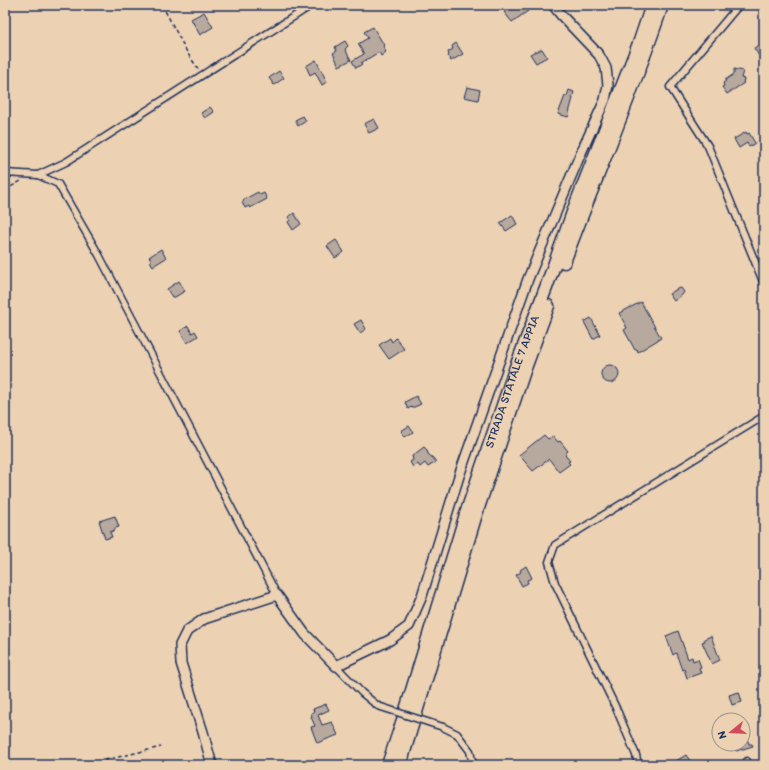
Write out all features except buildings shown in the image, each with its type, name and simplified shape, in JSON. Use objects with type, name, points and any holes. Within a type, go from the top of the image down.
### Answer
[{"type":"highway","name":"STRADA STATALE 7 APPIA","points":[[388,765],[467,511],[516,367],[548,285],[576,204],[640,41],[652,5]]},
{"type":"highway","name":"STRADA STATALE 7 APPIA","points":[[400,765],[476,514],[524,371],[585,206],[649,44],[662,5]]},
{"type":"street","points":[[38,175],[66,162],[312,5]]},
{"type":"street","points":[[336,666],[390,640],[409,626],[422,596],[458,476],[528,280],[604,100],[608,85],[606,68],[599,55],[552,5]]},
{"type":"street","points":[[739,5],[670,87],[708,146],[764,284]]},
{"type":"street","points":[[5,173],[38,175],[58,184],[99,255],[277,595],[305,634],[362,693],[378,706],[444,727],[457,734],[470,751],[473,765]]},
{"type":"street","points":[[638,765],[636,755],[616,708],[554,583],[549,562],[555,545],[764,416]]},
{"type":"street","points":[[212,765],[181,663],[180,644],[187,631],[204,619],[277,595]]},
{"type":"path","points":[[162,5],[188,54],[202,75]]},
{"type":"path","points":[[5,190],[31,175]]},
{"type":"path","points":[[84,765],[161,747]]}]
